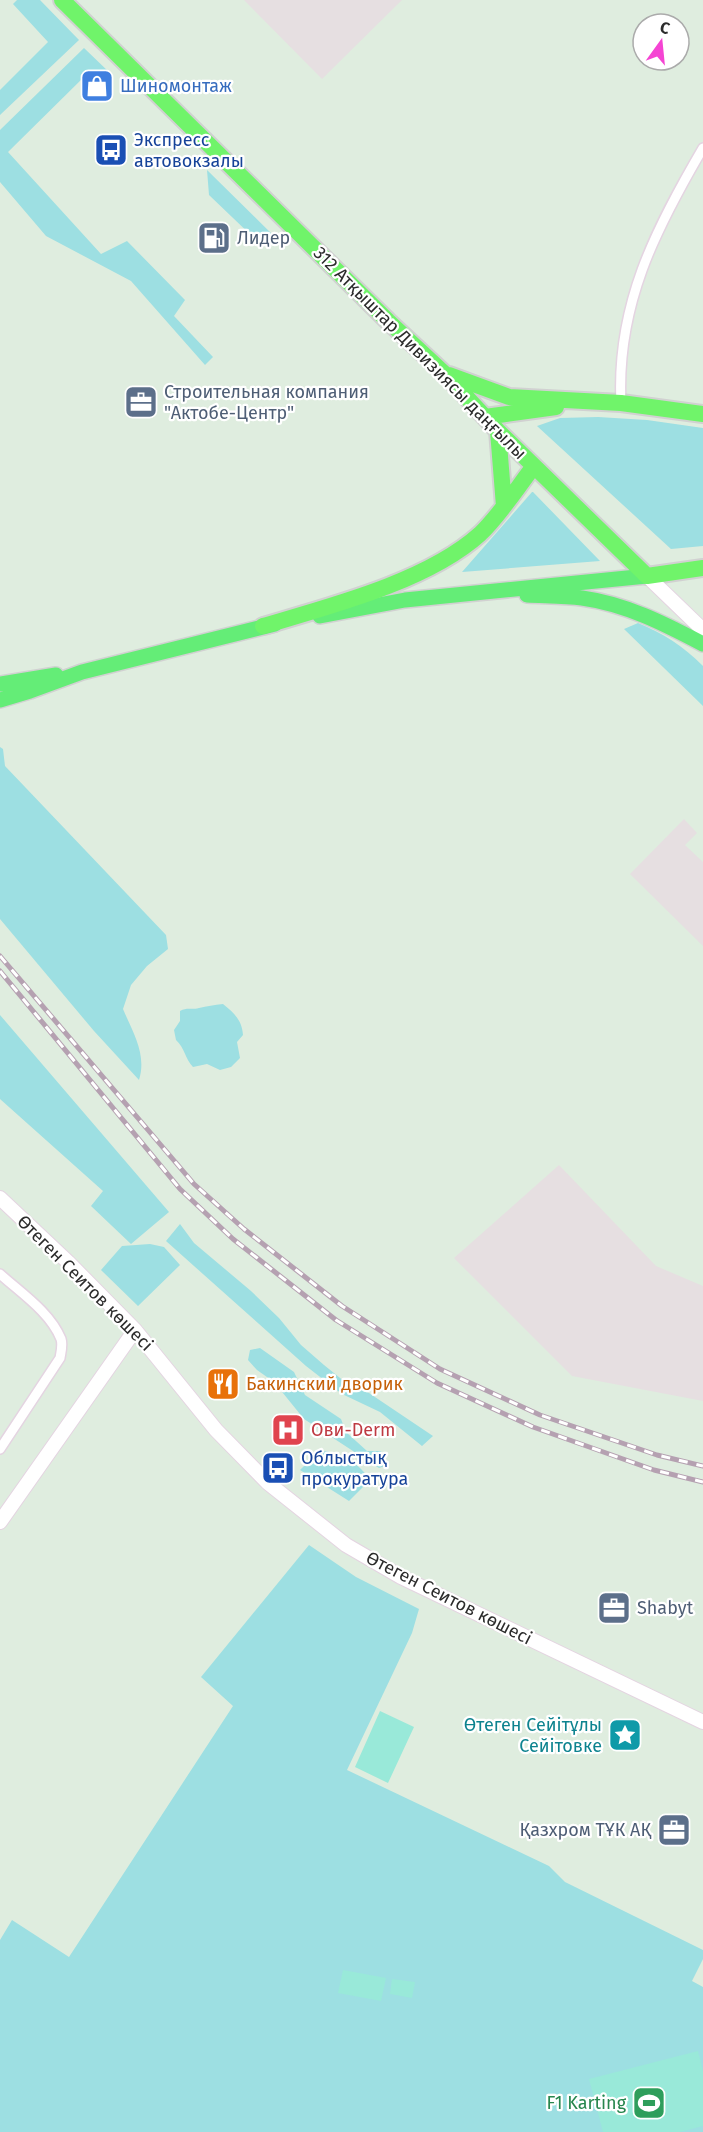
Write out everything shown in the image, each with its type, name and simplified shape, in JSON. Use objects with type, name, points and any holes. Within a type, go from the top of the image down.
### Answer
[{"type":"highway","name":"312 Атқыштар Дивизиясы даңғылы","points":[[62,0],[445,374],[498,431],[647,576]]},
{"type":"highway","points":[[445,374],[509,397],[621,403],[703,414]]},
{"type":"highway","points":[[485,417],[541,410],[579,402]]},
{"type":"highway","points":[[498,431],[504,506]]},
{"type":"highway","points":[[263,626],[317,610],[406,578],[451,557],[481,533],[534,466]]},
{"type":"highway","points":[[647,576],[703,568]]},
{"type":"main road","points":[[0,700],[82,672],[263,626],[405,600],[647,576]]},
{"type":"main road","name":"312 Атқыштар Дивизиясы даңғылы","points":[[647,576],[703,630]]},
{"type":"main road","points":[[470,592],[583,598],[625,608],[662,623],[703,644]]},
{"type":"main road","points":[[0,684],[82,672]]},
{"type":"main road","name":"Өтеген Сеитов көшесі","points":[[0,1198],[135,1330],[216,1430],[268,1483],[346,1545],[401,1577],[703,1722]]},
{"type":"main road","points":[[0,1522],[135,1330]]},
{"type":"street","points":[[621,403],[622,351],[627,314],[635,288],[667,213],[703,148]]},
{"type":"street","points":[[0,1274],[46,1315],[62,1340],[62,1347],[60,1358],[0,1449]]},
{"type":"shaded area","points":[[17,0],[40,0],[79,40],[0,115],[0,90],[48,42],[13,4]]},
{"type":"shaded area","points":[[244,0],[402,0],[322,79]]},
{"type":"shaded area","points":[[84,48],[110,73],[95,86],[85,76],[8,152],[101,254],[127,241],[185,300],[174,316],[213,357],[205,365],[131,281],[46,236],[0,182],[0,130]]},
{"type":"shaded area","points":[[207,170],[281,243],[256,240],[209,195]]},
{"type":"shaded area","points":[[598,417],[647,420],[703,428],[703,546],[671,549],[537,426],[560,418]]},
{"type":"shaded area","points":[[532,492],[600,561],[462,572]]},
{"type":"shaded area","points":[[638,623],[672,641],[703,666],[703,706],[624,629]]},
{"type":"shaded area","points":[[0,747],[3,749],[5,766],[166,935],[168,949],[147,966],[131,985],[123,1009],[140,1052],[139,1080],[94,1031],[0,919]]},
{"type":"shaded area","points":[[684,819],[697,833],[685,845],[703,862],[703,946],[630,874]]},
{"type":"shaded area","points":[[223,1004],[234,1014],[241,1025],[243,1035],[237,1042],[240,1058],[231,1067],[220,1070],[207,1064],[193,1067],[176,1040],[174,1030],[180,1021],[180,1011]]},
{"type":"shaded area","points":[[0,1015],[169,1212],[131,1244],[91,1206],[103,1191],[0,1099]]},
{"type":"shaded area","points":[[559,1165],[656,1266],[703,1286],[703,1401],[572,1376],[454,1258]]},
{"type":"shaded area","points":[[180,1224],[194,1243],[251,1291],[279,1318],[301,1345],[324,1365],[350,1386],[369,1393],[433,1436],[422,1446],[380,1412],[342,1394],[306,1366],[166,1241]]},
{"type":"shaded area","points":[[150,1244],[164,1247],[180,1265],[138,1306],[101,1270],[122,1246]]},
{"type":"shaded area","points":[[260,1348],[294,1372],[305,1395],[341,1419],[346,1432],[367,1451],[381,1451],[385,1466],[379,1468],[304,1419],[274,1382],[257,1370],[248,1360],[250,1350]]},
{"type":"shaded area","points":[[319,1451],[334,1453],[348,1459],[370,1480],[349,1501],[300,1470]]},
{"type":"shaded area","points":[[309,1545],[356,1577],[419,1609],[412,1633],[347,1770],[549,1866],[565,1882],[703,1950],[703,1959],[692,1981],[703,1987],[703,2132],[0,2132],[0,1940],[12,1920],[69,1957],[233,1706],[201,1677]]},
{"type":"shaded area","points":[[380,1711],[414,1727],[388,1783],[355,1767]]},
{"type":"shaded area","points":[[343,1970],[386,1978],[381,2001],[338,1993]]},
{"type":"shaded area","points":[[392,1979],[415,1982],[412,1998],[390,1994]]},
{"type":"shaded area","name":"F1 Karting","points":[[698,2051],[703,2071],[703,2126],[680,2132],[603,2132],[589,2079]]},
{"type":"railway","points":[[0,956],[194,1184],[244,1229],[342,1306],[440,1369],[540,1415],[657,1455],[703,1466]]},
{"type":"railway","points":[[0,971],[180,1189],[233,1239],[336,1320],[437,1383],[533,1427],[654,1470],[703,1482]]},
{"type":"place","name":"Шиномонтаж","points":[[97,86]]},
{"type":"place","name":"Экспресс автовокзалы","points":[[111,150]]},
{"type":"place","name":"Лидер","points":[[214,238]]},
{"type":"place","name":"Строительная компания \"Актобе-Центр\"","points":[[141,402]]},
{"type":"place","name":"Бакинский дворик","points":[[223,1384]]},
{"type":"place","name":"Ови-Derm","points":[[288,1430]]},
{"type":"place","name":"Облыстық прокуратура","points":[[278,1468]]},
{"type":"place","name":"Shabyt","points":[[614,1608]]},
{"type":"place","name":"Өтеген Сейітұлы Сейітовке","points":[[625,1735]]},
{"type":"place","name":"Қазхром ТҰК АҚ","points":[[674,1830]]},
{"type":"place","name":"F1 Karting","points":[[649,2103]]}]
